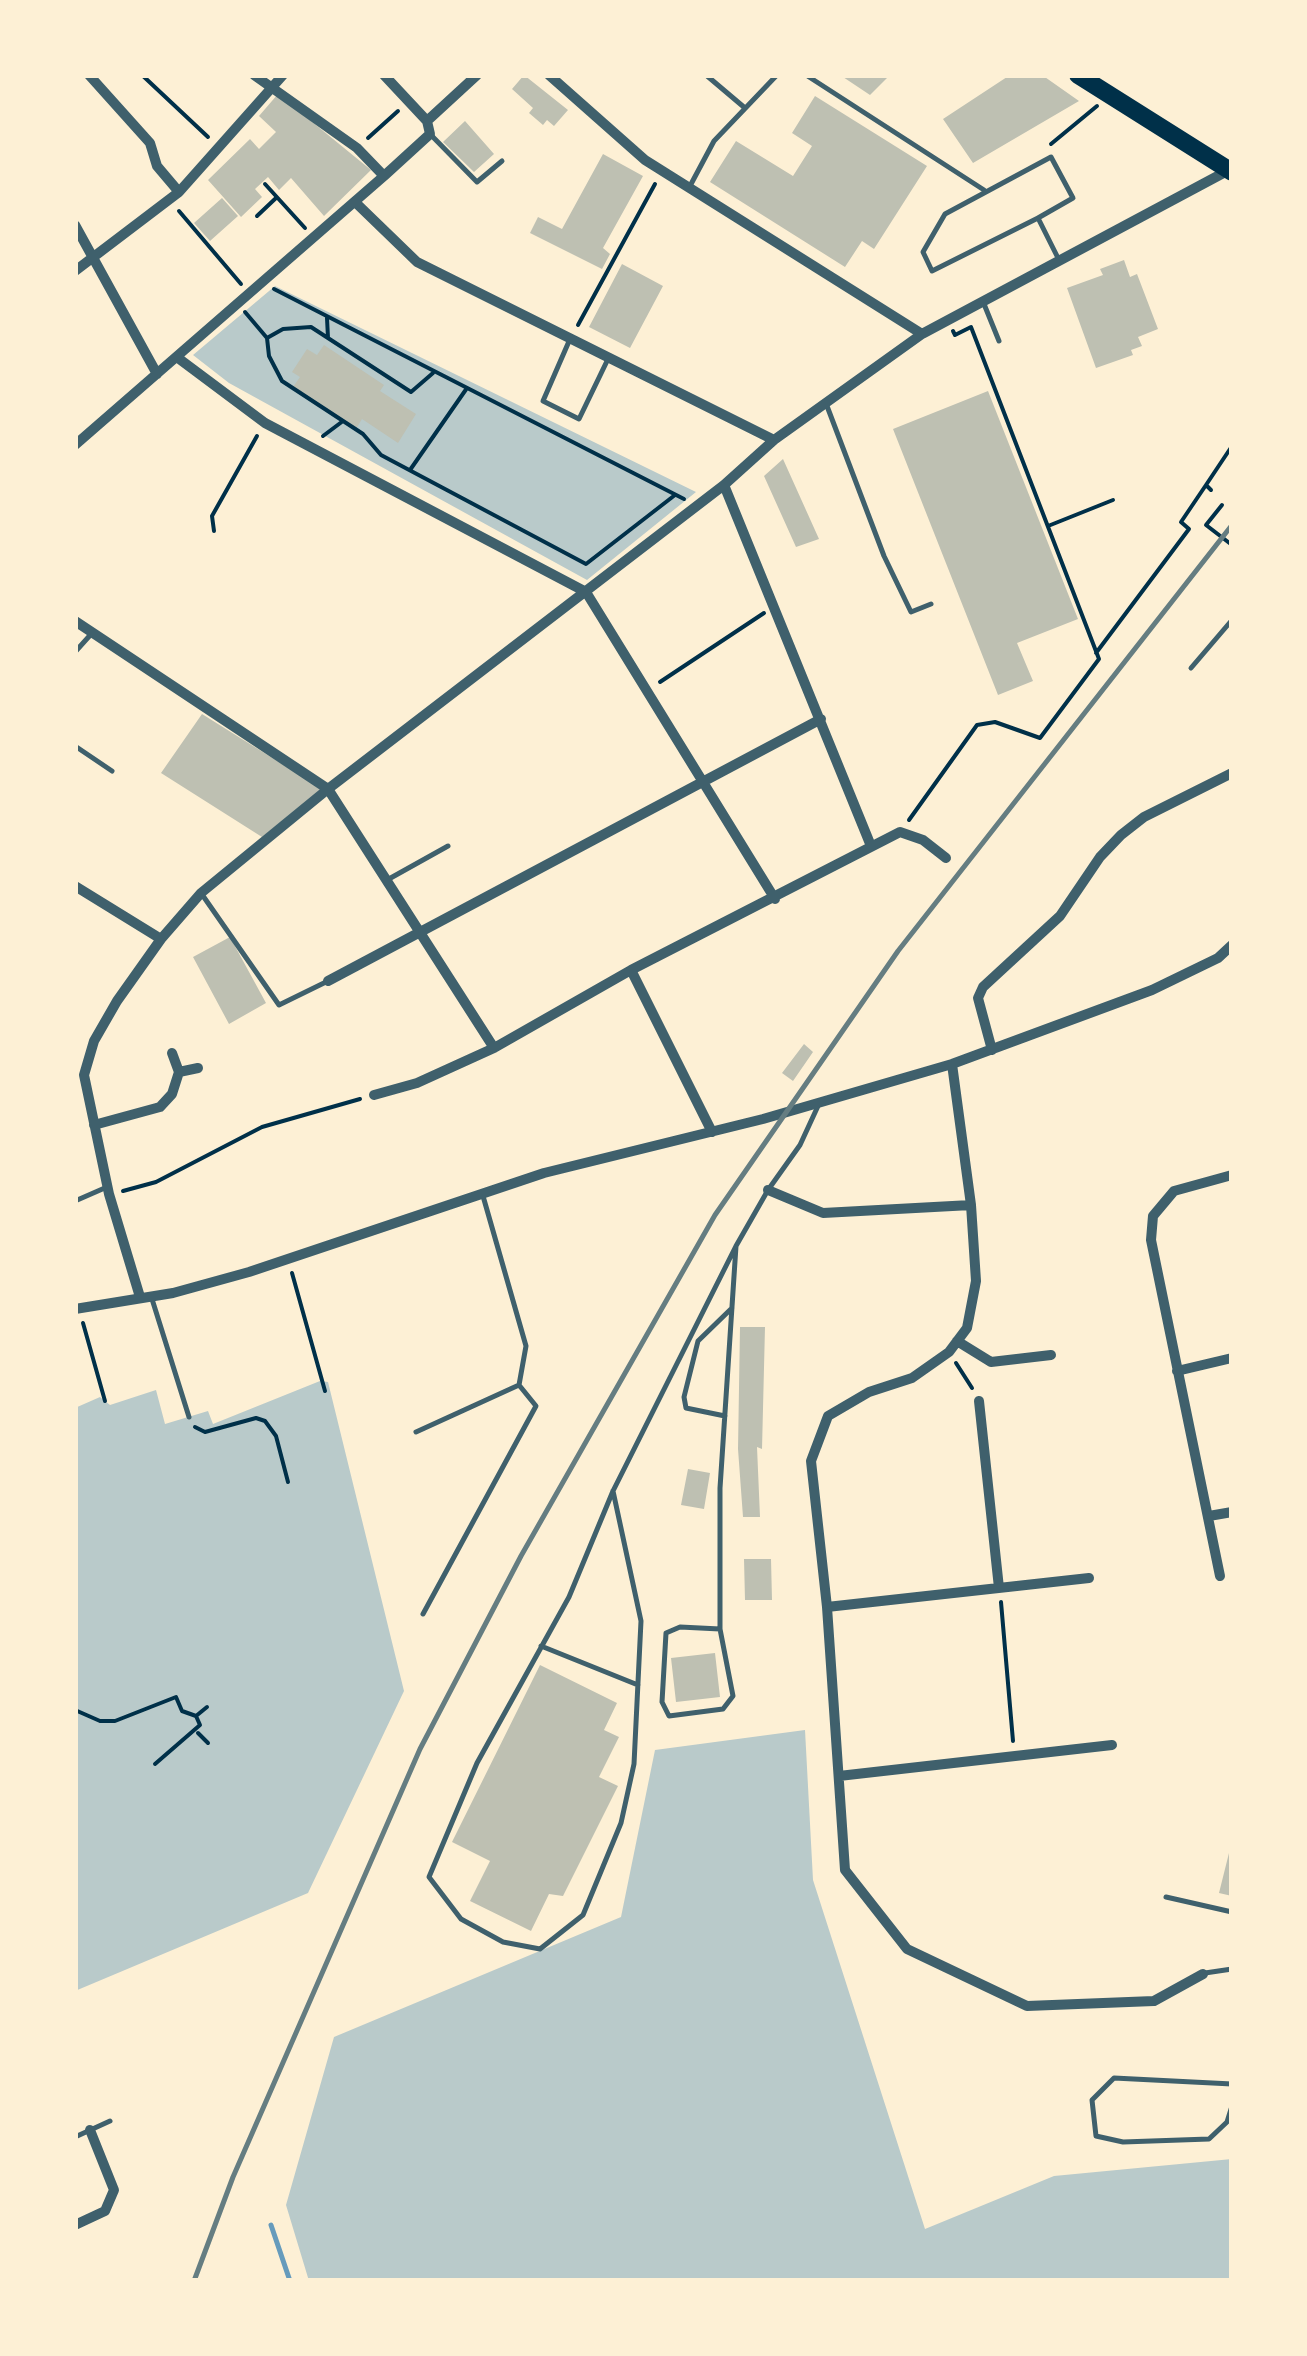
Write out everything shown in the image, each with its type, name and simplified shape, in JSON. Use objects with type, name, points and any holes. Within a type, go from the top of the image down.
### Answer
[{"type":"main road","points":[[1082,76],[1231,174]]},
{"type":"street","points":[[89,75],[150,143],[157,166],[175,196]]},
{"type":"street","points":[[254,75],[358,148],[384,176]]},
{"type":"street","points":[[75,271],[175,196],[283,75]]},
{"type":"street","points":[[75,445],[264,284],[430,134],[427,121],[384,75]]},
{"type":"street","points":[[427,121],[477,75]]},
{"type":"street","points":[[549,75],[615,137],[662,170],[922,334]]},
{"type":"street","points":[[146,1296],[108,1191],[84,1075],[94,1041],[161,939],[201,893],[328,789],[724,485],[774,440],[922,334],[1231,174]]},
{"type":"street","points":[[355,202],[416,262],[774,440]]},
{"type":"street","points":[[75,225],[157,374]]},
{"type":"street","points":[[178,358],[265,423],[586,592],[776,899]]},
{"type":"street","points":[[724,485],[871,846]]},
{"type":"street","points":[[75,620],[328,789],[494,1048]]},
{"type":"street","points":[[328,982],[821,720]]},
{"type":"street","points":[[992,1050],[979,1008],[983,986],[1060,916],[1100,857],[1121,834],[1144,817],[1232,774]]},
{"type":"street","points":[[374,1095],[417,1083],[494,1048],[631,970],[776,899],[900,832],[923,840],[946,858]]},
{"type":"street","points":[[75,886],[161,939]]},
{"type":"street","points":[[77,1309],[146,1296],[288,1259],[482,1193],[952,1064],[1170,982],[1218,958],[1232,944]]},
{"type":"street","points":[[631,970],[712,1132]]},
{"type":"street","points":[[94,1125],[160,1107],[172,1094],[179,1072],[172,1054]]},
{"type":"street","points":[[952,1064],[972,1206],[976,1281],[967,1328],[949,1352],[912,1378],[869,1392],[828,1416],[812,1461],[828,1607],[845,1870],[907,1949],[1027,2006],[1154,2001],[1203,1974]]},
{"type":"street","points":[[179,1072],[198,1068]]},
{"type":"street","points":[[1220,1576],[1150,1240],[1153,1216],[1174,1190],[1232,1175]]},
{"type":"street","points":[[768,1190],[823,1213],[972,1206]]},
{"type":"street","points":[[957,1342],[992,1362],[1051,1355]]},
{"type":"street","points":[[1178,1371],[1232,1358]]},
{"type":"street","points":[[979,1401],[1000,1588]]},
{"type":"street","points":[[1209,1516],[1232,1512]]},
{"type":"street","points":[[828,1607],[1088,1578]]},
{"type":"street","points":[[839,1776],[1112,1745]]},
{"type":"street","points":[[75,2226],[106,2211],[114,2190],[90,2130]]},
{"type":"lane","points":[[706,75],[745,108]]},
{"type":"lane","points":[[689,188],[714,141],[777,75]]},
{"type":"lane","points":[[806,75],[986,190]]},
{"type":"lane","points":[[430,134],[477,182],[502,161]]},
{"type":"lane","points":[[1051,158],[1073,198],[932,270],[923,252],[945,214],[986,190],[1051,158]]},
{"type":"lane","points":[[1038,218],[1060,261]]},
{"type":"lane","points":[[983,301],[999,341]]},
{"type":"lane","points":[[571,338],[543,401],[579,419],[609,357]]},
{"type":"lane","points":[[826,403],[884,556],[911,612],[931,604]]},
{"type":"lane","points":[[1191,668],[1232,620]]},
{"type":"lane","points":[[75,652],[93,632]]},
{"type":"lane","points":[[75,746],[112,771]]},
{"type":"lane","points":[[386,880],[448,846]]},
{"type":"lane","points":[[201,893],[278,1005],[328,982]]},
{"type":"lane","points":[[613,1492],[641,1621],[634,1764],[620,1824],[583,1914],[540,1950],[504,1942],[461,1918],[429,1877],[477,1763],[569,1597],[613,1492],[736,1246],[800,1145],[820,1103]]},
{"type":"lane","points":[[75,1201],[108,1191]]},
{"type":"lane","points":[[423,1614],[536,1406],[519,1385],[526,1346],[482,1193]]},
{"type":"lane","points":[[720,1629],[680,1626],[666,1633],[662,1702],[669,1716],[723,1709],[733,1696],[720,1629],[725,1416],[736,1246]]},
{"type":"lane","points":[[146,1296],[189,1417]]},
{"type":"lane","points":[[725,1416],[686,1408],[684,1398],[698,1341],[732,1308]]},
{"type":"lane","points":[[416,1432],[519,1385]]},
{"type":"lane","points":[[541,1646],[638,1685]]},
{"type":"lane","points":[[1166,1896],[1232,1912]]},
{"type":"lane","points":[[1203,1974],[1232,1969]]},
{"type":"lane","points":[[1232,2084],[1114,2078],[1092,2100],[1096,2136],[1123,2142],[1209,2139],[1227,2122],[1232,2106]]},
{"type":"lane","points":[[75,2137],[110,2121]]},
{"type":"path","points":[[142,75],[220,148]]},
{"type":"path","points":[[358,148],[410,100]]},
{"type":"path","points":[[1042,161],[1045,149],[1097,106]]},
{"type":"path","points":[[571,338],[662,170]]},
{"type":"path","points":[[265,184],[315,238]]},
{"type":"path","points":[[175,196],[251,295]]},
{"type":"path","points":[[257,216],[277,197]]},
{"type":"path","points":[[264,284],[697,506]]},
{"type":"path","points":[[240,305],[268,338],[269,356],[282,381],[343,421],[381,455],[586,564],[676,495]]},
{"type":"path","points":[[327,316],[328,338]]},
{"type":"path","points":[[900,832],[977,725],[995,722],[1040,738],[1099,659],[971,327],[955,336],[947,320]]},
{"type":"path","points":[[268,338],[298,326],[310,327],[411,392],[435,372]]},
{"type":"path","points":[[410,470],[468,388]]},
{"type":"path","points":[[309,446],[343,421]]},
{"type":"path","points":[[214,531],[212,516],[265,423]]},
{"type":"path","points":[[1096,652],[1189,529],[1182,522],[1209,488],[1232,446]]},
{"type":"path","points":[[1048,526],[1113,500]]},
{"type":"path","points":[[1222,504],[1206,525],[1232,546]]},
{"type":"path","points":[[647,690],[774,606]]},
{"type":"path","points":[[108,1191],[156,1182],[262,1128],[374,1095]]},
{"type":"path","points":[[288,1259],[325,1391]]},
{"type":"path","points":[[77,1309],[105,1401]]},
{"type":"path","points":[[949,1352],[979,1401]]},
{"type":"path","points":[[189,1417],[204,1432],[256,1418],[264,1421],[276,1436],[288,1482]]},
{"type":"path","points":[[1000,1588],[1015,1756]]},
{"type":"path","points":[[75,1710],[100,1720],[116,1721],[176,1697],[182,1710],[196,1716]]},
{"type":"path","points":[[196,1716],[207,1708]]},
{"type":"path","points":[[196,1716],[198,1729],[208,1743]]},
{"type":"path","points":[[155,1764],[198,1729]]},
{"type":"shaded area","points":[[275,286],[696,492],[587,580],[229,383],[193,355]]},
{"type":"shaded area","points":[[320,1381],[328,1382],[404,1691],[308,1893],[75,1991],[75,1408],[100,1397],[110,1405],[156,1390],[165,1424],[208,1411],[213,1424]]},
{"type":"shaded area","points":[[805,1730],[813,1880],[925,2229],[1054,2176],[1232,2159],[1232,2281],[309,2281],[286,2205],[334,2037],[621,1917],[655,1750]]},
{"type":"building","points":[[524,75],[568,110],[554,126],[547,120],[543,125],[529,113],[533,108],[512,89]]},
{"type":"building","points":[[840,75],[890,75],[870,95]]},
{"type":"building","points":[[1010,75],[1042,75],[1079,101],[973,163],[943,119]]},
{"type":"building","points":[[278,94],[371,170],[324,216],[291,178],[279,190],[268,177],[255,189],[262,197],[241,217],[208,180],[250,139],[259,149],[276,132],[259,116]]},
{"type":"building","points":[[815,96],[927,166],[874,249],[862,241],[845,267],[710,182],[736,141],[793,176],[812,146],[792,133]]},
{"type":"building","points":[[465,121],[494,154],[474,172],[443,142]]},
{"type":"building","points":[[603,154],[643,176],[603,248],[610,254],[602,269],[530,233],[538,217],[562,229]]},
{"type":"building","points":[[222,198],[238,216],[210,241],[194,223]]},
{"type":"building","points":[[1124,260],[1130,277],[1137,274],[1158,329],[1138,337],[1142,346],[1131,350],[1133,355],[1096,368],[1067,288],[1103,275],[1100,269]]},
{"type":"building","points":[[622,264],[663,286],[630,348],[589,327]]},
{"type":"building","points":[[324,345],[384,385],[380,391],[416,414],[398,443],[362,419],[356,429],[293,387],[300,377],[292,372],[307,349],[317,355]]},
{"type":"building","points":[[988,391],[1078,619],[1017,643],[1033,681],[998,695],[893,429]]},
{"type":"building","points":[[783,459],[819,539],[796,547],[764,476]]},
{"type":"building","points":[[202,714],[322,789],[262,837],[161,773]]},
{"type":"building","points":[[230,937],[266,1003],[229,1024],[193,957]]},
{"type":"building","points":[[804,1044],[813,1052],[793,1081],[782,1073]]},
{"type":"building","points":[[740,1327],[765,1327],[762,1449],[757,1447],[760,1517],[743,1517],[738,1449]]},
{"type":"building","points":[[688,1469],[710,1473],[704,1509],[681,1505]]},
{"type":"building","points":[[744,1559],[771,1559],[772,1600],[745,1600]]},
{"type":"building","points":[[715,1653],[720,1697],[676,1702],[671,1658]]},
{"type":"building","points":[[540,1665],[617,1703],[604,1730],[619,1737],[599,1777],[618,1786],[563,1896],[549,1894],[531,1931],[470,1901],[490,1861],[452,1842]]},
{"type":"building","points":[[1232,1841],[1232,1896],[1219,1893]]},
{"type":"waterway","points":[[271,2225],[290,2281]]},
{"type":"railway","points":[[194,2281],[233,2177],[420,1749],[521,1556],[715,1215],[898,951],[1232,525]]}]
